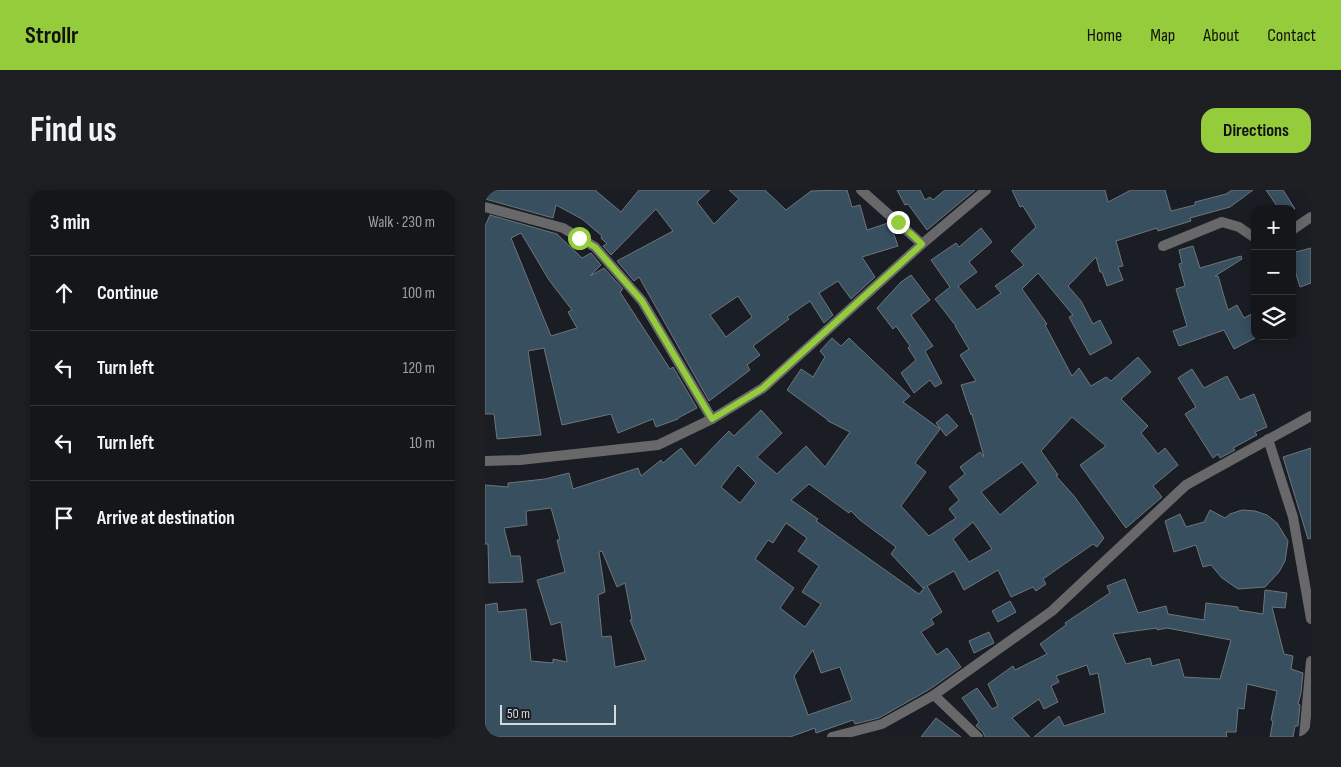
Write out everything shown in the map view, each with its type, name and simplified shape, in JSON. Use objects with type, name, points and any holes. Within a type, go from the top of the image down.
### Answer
[{"type":"street","points":[[861,190],[922,244]]},
{"type":"street","points":[[485,461],[520,460],[658,445],[712,419],[763,388],[922,244],[986,190]]},
{"type":"street","points":[[485,207],[563,228],[595,247],[642,301],[712,419]]},
{"type":"street","points":[[1296,227],[1311,217]]},
{"type":"street","points":[[1163,246],[1222,222],[1239,227],[1251,235]]},
{"type":"street","points":[[832,737],[882,724],[934,695],[1052,611],[1186,485],[1311,416]]},
{"type":"street","points":[[1268,439],[1293,517],[1311,619]]},
{"type":"street","points":[[1307,731],[1311,661]]},
{"type":"street","points":[[934,695],[978,737]]},
{"type":"building","points":[[485,190],[595,190],[621,212],[639,190],[710,190],[697,202],[714,224],[739,199],[729,190],[765,190],[786,210],[811,191],[847,190],[852,207],[860,205],[867,230],[888,223],[891,226],[898,246],[862,257],[875,277],[851,299],[838,281],[819,293],[833,315],[824,323],[810,301],[787,317],[789,319],[753,346],[760,355],[747,365],[750,370],[709,401],[639,277],[634,281],[617,261],[673,231],[656,209],[611,255],[603,246],[607,244],[601,238],[602,236],[582,219],[556,205],[553,218],[485,199]],"holes":[[[738,296],[752,317],[726,337],[710,315]]]},
{"type":"building","points":[[897,190],[920,190],[925,200],[930,197],[933,200],[945,190],[975,190],[927,230],[908,204],[905,205]]},
{"type":"building","points":[[1012,190],[1105,190],[1108,202],[1131,190],[1165,190],[1171,211],[1195,205],[1195,202],[1226,194],[1232,190],[1253,190],[1230,207],[1190,218],[1191,221],[1158,231],[1157,228],[1116,241],[1123,266],[1118,267],[1123,280],[1107,286],[1102,272],[1100,272],[1096,257],[1068,286],[1081,301],[1093,324],[1100,320],[1112,343],[1090,355],[1069,317],[1073,315],[1038,273],[1022,289],[1047,324],[1045,325],[1072,376],[1079,368],[1091,386],[1106,377],[1111,381],[1138,357],[1151,372],[1121,399],[1148,426],[1141,433],[1158,454],[1165,448],[1178,465],[1153,486],[1162,497],[1126,528],[1080,465],[1106,446],[1072,417],[1041,451],[1058,475],[1056,476],[1074,496],[1104,538],[1097,547],[1093,544],[1043,579],[1046,584],[1036,591],[1033,587],[1011,597],[998,570],[964,590],[954,571],[927,586],[942,612],[931,619],[934,624],[921,632],[937,655],[947,648],[961,667],[930,689],[879,718],[855,724],[853,720],[816,733],[815,728],[790,737],[485,737],[485,605],[497,603],[498,612],[526,609],[531,661],[553,663],[553,659],[567,662],[561,622],[551,625],[537,580],[565,572],[557,540],[560,540],[551,508],[526,511],[527,525],[504,528],[511,556],[520,556],[523,582],[489,583],[488,544],[485,544],[485,485],[508,487],[508,483],[545,479],[569,473],[573,489],[638,468],[641,476],[661,460],[663,463],[681,448],[695,466],[729,431],[734,436],[761,410],[782,433],[757,457],[777,474],[806,446],[825,467],[850,432],[828,421],[787,390],[801,369],[813,377],[825,357],[820,351],[832,338],[841,346],[849,338],[910,396],[903,402],[940,429],[915,463],[926,472],[901,506],[929,536],[956,518],[949,509],[959,500],[949,487],[965,474],[960,467],[980,452],[984,457],[972,414],[961,385],[976,381],[960,355],[969,349],[956,326],[935,299],[950,287],[931,260],[956,243],[959,247],[981,228],[992,242],[969,262],[977,272],[958,286],[977,310],[1001,293],[995,286],[1024,265],[1011,251],[1036,227],[1023,206],[1020,207]],"holes":[[[1022,462],[1038,483],[1000,515],[981,492]],[[738,465],[756,483],[740,503],[721,487]],[[809,484],[849,513],[851,511],[896,547],[891,554],[923,588],[925,587],[919,594],[816,521],[818,519],[791,500]],[[973,522],[992,549],[969,562],[953,539]],[[786,523],[807,538],[798,551],[819,566],[802,592],[821,604],[805,627],[780,608],[794,588],[755,559],[768,540],[773,543]],[[602,551],[617,587],[625,583],[632,620],[630,620],[646,660],[615,667],[611,636],[602,637],[598,595],[605,592],[599,552]],[[813,650],[821,673],[840,667],[852,700],[808,715],[794,676]]]},
{"type":"building","points":[[1266,190],[1283,190],[1292,205],[1276,205]]},
{"type":"building","points":[[490,215],[557,234],[582,258],[591,253],[601,265],[590,276],[604,268],[623,289],[620,292],[670,369],[673,367],[697,408],[678,419],[656,427],[653,419],[618,433],[611,414],[562,425],[544,348],[528,351],[541,435],[497,439],[494,414],[485,414],[485,226]],"holes":[[[521,233],[549,280],[572,310],[568,312],[577,328],[551,336],[511,238]]]},
{"type":"building","points":[[1193,246],[1200,268],[1241,256],[1242,259],[1215,276],[1218,276],[1228,310],[1237,305],[1244,318],[1251,314],[1251,340],[1234,349],[1224,330],[1179,346],[1173,331],[1187,326],[1176,289],[1185,286],[1179,264],[1182,263],[1179,250]]},
{"type":"building","points":[[1311,248],[1311,283],[1300,287],[1296,274],[1296,252]]},
{"type":"building","points":[[911,275],[930,300],[911,315],[933,346],[925,351],[942,383],[935,387],[930,380],[914,393],[901,373],[916,360],[908,348],[910,346],[896,326],[893,329],[877,308],[901,282]]},
{"type":"building","points":[[1192,369],[1204,388],[1227,376],[1240,400],[1254,394],[1267,427],[1255,432],[1257,435],[1233,448],[1235,450],[1220,458],[1218,454],[1213,458],[1185,414],[1196,407],[1178,378]]},
{"type":"building","points":[[947,414],[958,426],[946,436],[936,423]]},
{"type":"building","points":[[1311,448],[1311,538],[1308,539],[1283,457]]},
{"type":"building","points":[[1210,510],[1225,518],[1242,510],[1255,511],[1267,515],[1277,523],[1288,541],[1285,561],[1279,572],[1265,587],[1238,589],[1222,578],[1211,565],[1203,567],[1196,545],[1174,552],[1165,521],[1180,514],[1186,527],[1204,522]]},
{"type":"building","points":[[1125,579],[1138,613],[1166,606],[1168,614],[1204,620],[1206,603],[1238,607],[1238,610],[1263,614],[1265,590],[1287,593],[1285,608],[1272,607],[1284,654],[1293,656],[1291,669],[1303,673],[1298,704],[1300,705],[1298,726],[1295,726],[1293,737],[1270,737],[1273,721],[1271,720],[1277,691],[1247,684],[1244,709],[1238,708],[1236,732],[1226,732],[1227,737],[1034,737],[1059,716],[1064,726],[1105,713],[1098,673],[1090,675],[1087,665],[1056,676],[1059,682],[1051,686],[1058,702],[1044,709],[1039,699],[1012,718],[1030,737],[985,737],[983,732],[976,726],[979,722],[962,698],[977,688],[992,709],[998,706],[988,684],[1013,666],[1015,670],[1047,654],[1040,644],[1066,625],[1065,623],[1110,593],[1107,586]],"holes":[[[1157,628],[1157,630],[1167,628],[1231,640],[1220,679],[1184,677],[1179,659],[1152,666],[1150,658],[1126,664],[1113,634]]]},
{"type":"building","points":[[1010,601],[1016,612],[998,622],[992,611]]},
{"type":"building","points":[[989,632],[994,643],[974,653],[969,641]]},
{"type":"building","points":[[936,718],[961,737],[921,737]]},
{"type":"route","points":[[579,238],[595,247],[642,301],[712,419],[763,388],[922,244],[898,222]]}]
